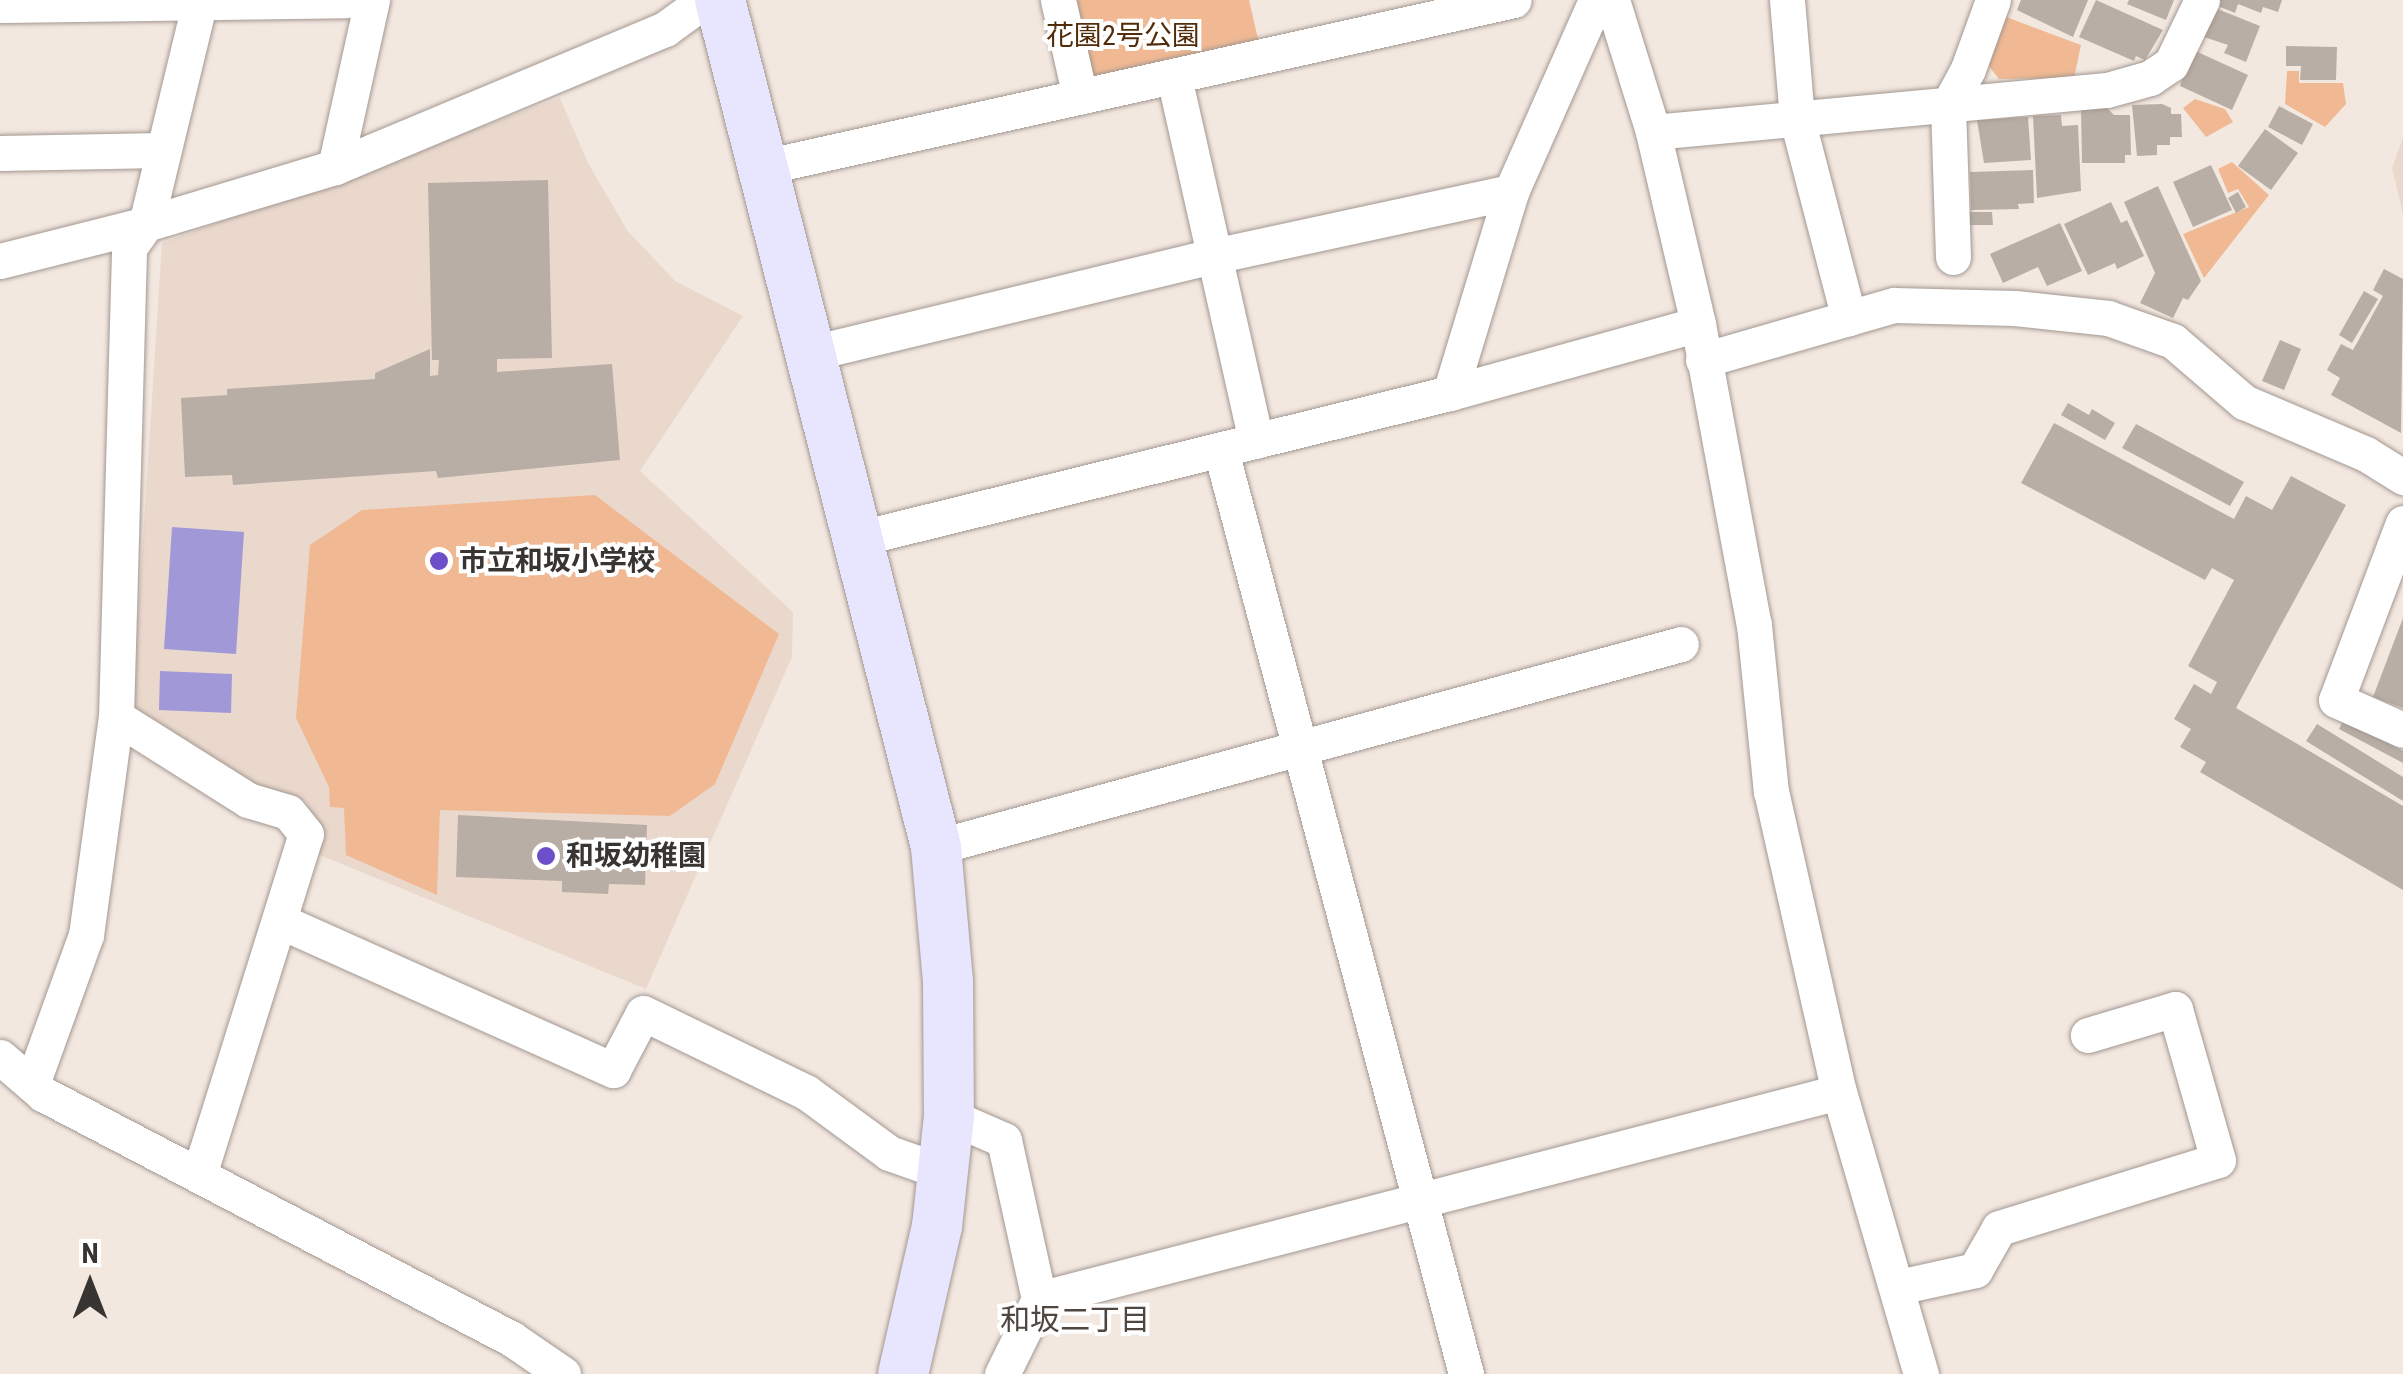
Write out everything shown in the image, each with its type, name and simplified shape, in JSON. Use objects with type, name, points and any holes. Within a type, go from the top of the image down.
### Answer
[{"type":"street","points":[[0,5],[346,0]]},
{"type":"street","points":[[335,167],[372,0]]},
{"type":"street","points":[[0,261],[146,224],[335,167],[665,29],[706,0]]},
{"type":"street","points":[[720,0],[759,168],[860,538],[936,847],[948,981],[949,1116],[937,1226],[903,1374]]},
{"type":"street","points":[[1058,0],[1080,97]]},
{"type":"street","points":[[759,168],[1514,0]]},
{"type":"street","points":[[1450,393],[1511,192],[1596,0]]},
{"type":"street","points":[[1612,0],[1653,132],[1698,324],[1754,625],[1771,791],[1839,1092],[1921,1374]]},
{"type":"street","points":[[1787,0],[1796,119],[1849,318]]},
{"type":"street","points":[[1952,257],[1948,106],[1968,69],[1993,0]]},
{"type":"street","points":[[1653,132],[2107,90],[2150,78],[2171,64],[2202,0]]},
{"type":"street","points":[[32,1084],[86,935],[116,718],[129,248],[146,224],[200,2]]},
{"type":"street","points":[[1174,76],[1256,441]]},
{"type":"street","points":[[0,153],[162,150]]},
{"type":"street","points":[[808,354],[1214,256],[1511,192]]},
{"type":"street","points":[[1704,360],[1894,305],[2015,308],[2108,318],[2173,341],[2244,402],[2366,454],[2403,478]]},
{"type":"street","points":[[860,538],[1221,452],[1698,324]]},
{"type":"street","points":[[1221,452],[1424,1202],[1466,1374]]},
{"type":"street","points":[[2403,524],[2336,700],[2403,730]]},
{"type":"street","points":[[936,847],[1681,644]]},
{"type":"street","points":[[116,718],[248,800],[288,812],[306,834],[282,922],[198,1175]]},
{"type":"street","points":[[282,922],[614,1070],[643,1013],[806,1092],[889,1153],[943,1172]]},
{"type":"street","points":[[1898,1287],[1975,1270],[1998,1228],[2218,1160],[2175,1008],[2088,1035]]},
{"type":"street","points":[[0,1056],[32,1084],[512,1339],[563,1374]]},
{"type":"street","points":[[1039,1299],[1839,1092]]},
{"type":"street","points":[[949,1116],[1004,1140],[1039,1299],[1002,1374]]},
{"type":"shaded area","name":"市立和坂小学校","points":[[560,98],[588,163],[627,230],[675,281],[743,316],[640,471],[793,612],[792,657],[646,989],[315,853],[323,832],[305,801],[250,784],[132,709],[162,243]]},
{"type":"shaded area","points":[[2403,137],[2403,214],[2392,168]]},
{"type":"shaded area","points":[[172,527],[244,532],[236,654],[164,649]]},
{"type":"shaded area","points":[[160,671],[232,674],[231,713],[159,710]]},
{"type":"green space","name":"花園2号公園","points":[[1072,0],[1249,0],[1259,43],[1090,80]]},
{"type":"green space","points":[[2001,15],[2081,45],[2074,78],[1999,79],[1984,60]]},
{"type":"green space","points":[[2287,71],[2299,71],[2299,83],[2343,83],[2346,104],[2325,127],[2285,104]]},
{"type":"green space","points":[[2195,99],[2225,109],[2233,122],[2206,137],[2183,108]]},
{"type":"green space","points":[[2232,162],[2269,195],[2204,278],[2183,234],[2249,207],[2238,189],[2228,193],[2218,169]]},
{"type":"green space","points":[[595,495],[779,634],[715,784],[670,816],[440,810],[437,895],[346,855],[344,808],[330,807],[329,787],[296,718],[310,545],[362,510]]},
{"type":"building","points":[[2021,0],[2088,0],[2073,37],[2017,10]]},
{"type":"building","points":[[2096,0],[2163,30],[2145,60],[2136,56],[2134,61],[2079,37]]},
{"type":"building","points":[[2129,0],[2174,0],[2166,20],[2127,4]]},
{"type":"building","points":[[2214,0],[2282,0],[2278,12],[2263,7],[2261,13],[2238,4],[2235,13],[2213,4]]},
{"type":"building","points":[[2215,8],[2260,26],[2246,62],[2224,53],[2228,45],[2204,37]]},
{"type":"building","points":[[2286,46],[2337,47],[2336,80],[2300,80],[2301,66],[2286,66]]},
{"type":"building","points":[[2191,49],[2248,75],[2232,110],[2180,86]]},
{"type":"building","points":[[2162,104],[2171,108],[2171,114],[2181,114],[2182,137],[2170,137],[2170,145],[2157,145],[2157,155],[2137,156],[2132,105]]},
{"type":"building","points":[[2105,106],[2114,115],[2130,115],[2131,155],[2125,155],[2125,163],[2082,163],[2081,107]]},
{"type":"building","points":[[2279,106],[2313,124],[2302,145],[2268,127]]},
{"type":"building","points":[[2061,115],[2062,126],[2078,125],[2081,191],[2037,198],[2033,116]]},
{"type":"building","points":[[2028,117],[2031,160],[1984,163],[1977,120]]},
{"type":"building","points":[[2265,129],[2298,153],[2271,190],[2238,166]]},
{"type":"building","points":[[2211,165],[2232,210],[2193,227],[2173,182]]},
{"type":"building","points":[[2033,170],[2034,203],[2018,204],[2019,209],[1971,210],[1970,172]]},
{"type":"building","points":[[548,180],[552,358],[497,359],[497,372],[612,364],[620,460],[438,478],[436,471],[233,485],[232,475],[185,477],[181,398],[227,395],[227,389],[375,379],[375,373],[430,349],[430,376],[438,375],[439,360],[432,360],[428,183]]},
{"type":"building","points":[[2158,186],[2201,281],[2188,300],[2183,298],[2173,318],[2140,303],[2155,273],[2124,202]]},
{"type":"building","points":[[2238,192],[2246,207],[2236,213],[2228,198]]},
{"type":"building","points":[[2111,202],[2121,223],[2127,220],[2144,256],[2117,269],[2115,263],[2088,275],[2064,224]]},
{"type":"building","points":[[1967,212],[1992,212],[1993,225],[1968,225]]},
{"type":"building","points":[[2060,223],[2082,271],[2047,286],[2038,267],[2003,283],[1990,254]]},
{"type":"building","points":[[2384,269],[2403,279],[2401,433],[2331,395],[2340,378],[2327,370],[2341,344],[2353,350],[2383,296],[2373,290]]},
{"type":"building","points":[[2364,291],[2378,299],[2352,343],[2339,335]]},
{"type":"building","points":[[2280,340],[2301,349],[2284,390],[2262,381]]},
{"type":"building","points":[[2068,403],[2089,415],[2092,409],[2115,423],[2105,440],[2061,415]]},
{"type":"building","points":[[2054,423],[2234,519],[2246,496],[2272,510],[2291,476],[2346,505],[2236,708],[2403,806],[2403,890],[2200,772],[2206,762],[2180,747],[2191,729],[2174,719],[2194,684],[2211,694],[2217,682],[2188,666],[2234,580],[2212,568],[2205,580],[2021,483]]},
{"type":"building","points":[[2136,424],[2244,482],[2230,506],[2122,448]]},
{"type":"building","points":[[2403,618],[2403,708],[2373,697]]},
{"type":"building","points":[[2344,719],[2403,751],[2403,763],[2339,729]]},
{"type":"building","points":[[2317,724],[2403,777],[2403,801],[2306,741]]},
{"type":"building","points":[[458,815],[647,825],[645,885],[609,884],[608,894],[562,892],[562,881],[456,877]]},
{"type":"place","name":"市立和坂小学校","points":[[439,561]]},
{"type":"place","name":"和坂幼稚園","points":[[546,856]]},
{"type":"district","name":"和坂二丁目","points":[[1075,1320]]}]
